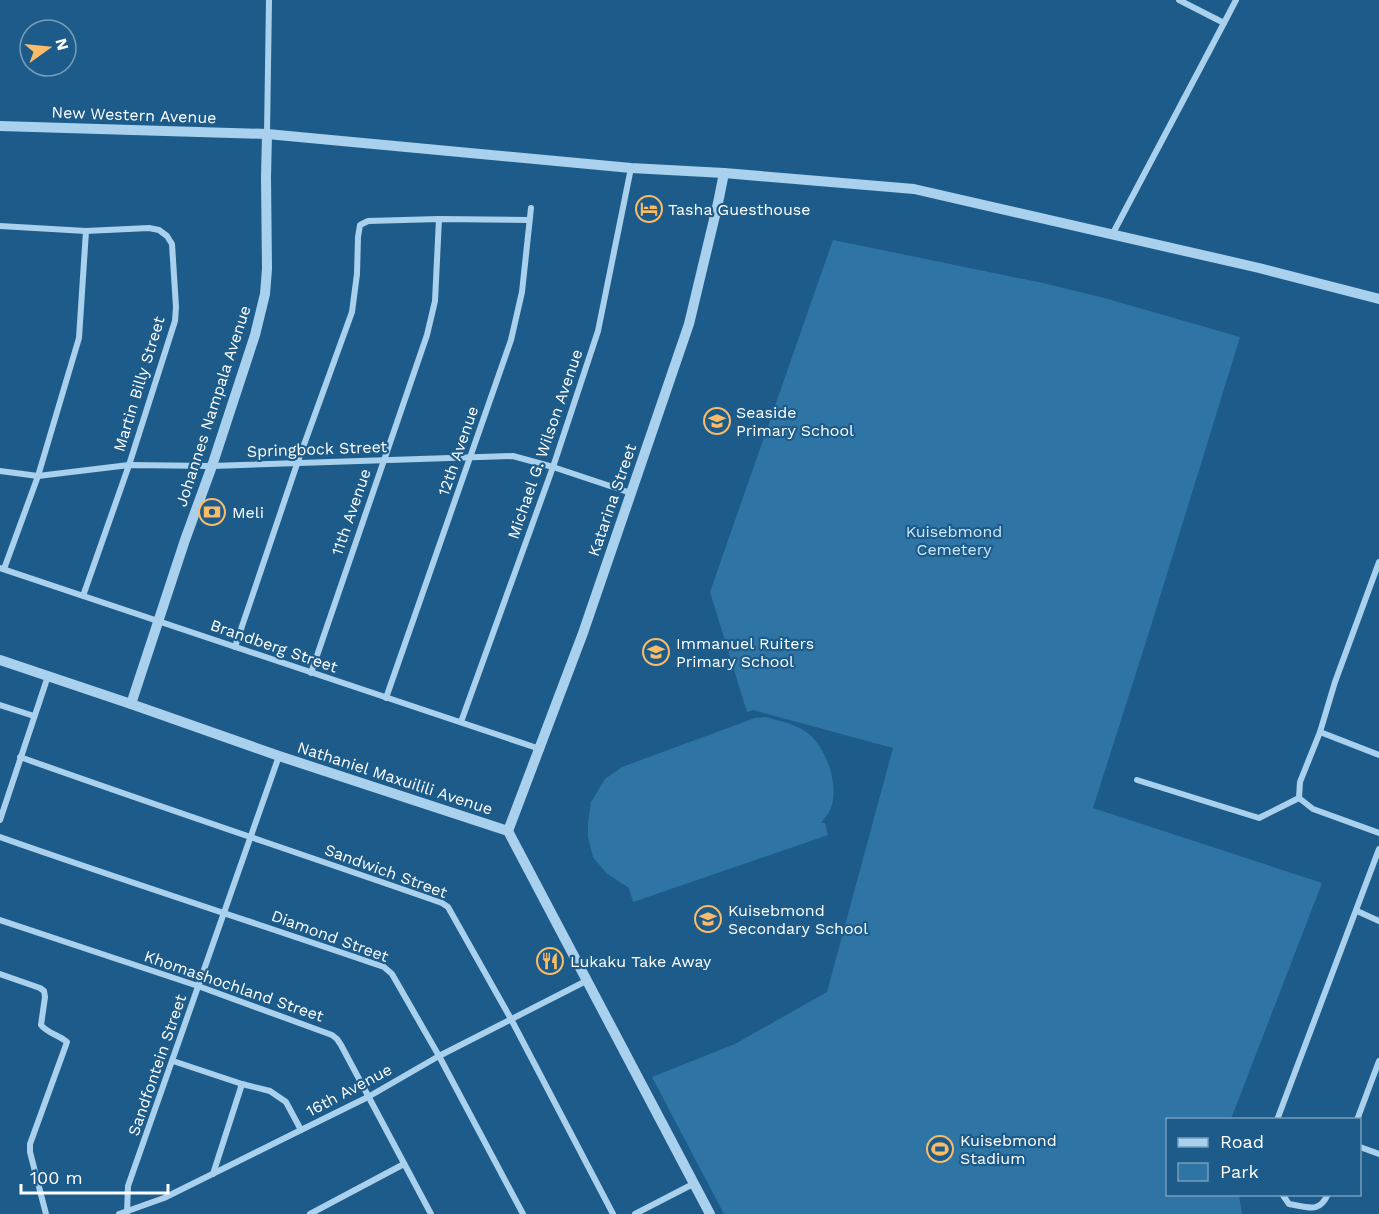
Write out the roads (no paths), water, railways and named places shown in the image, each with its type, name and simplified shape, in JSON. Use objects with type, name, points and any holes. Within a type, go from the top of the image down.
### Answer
[{"type":"street","name":"Johannes Nampala Avenue","points":[[131,704],[255,335],[265,294],[269,0]]},
{"type":"street","points":[[1179,0],[1224,23]]},
{"type":"street","points":[[1112,235],[1236,0]]},
{"type":"street","name":"New Western Avenue","points":[[0,126],[267,134],[631,168],[724,173],[914,189],[1259,268],[1379,299]]},
{"type":"street","name":"Michael G. Wilson Avenue","points":[[461,722],[553,466],[598,331],[631,168]]},
{"type":"street","name":"Katarina Street","points":[[508,831],[583,633],[689,324],[724,173]]},
{"type":"street","name":"12th Avenue","points":[[386,698],[511,340],[522,292],[531,208]]},
{"type":"street","name":"11th Avenue","points":[[311,673],[427,335],[435,302],[440,219]]},
{"type":"street","points":[[236,647],[297,464],[352,312],[360,225],[368,221],[529,220]]},
{"type":"street","name":"Martin Billy Street","points":[[0,226],[86,231],[149,228],[159,230],[172,244],[175,321],[129,465],[83,596]]},
{"type":"street","points":[[2,569],[38,476],[79,338],[86,231]]},
{"type":"street","name":"Springbock Street","points":[[0,471],[38,476],[129,465],[212,466],[513,456],[553,466],[631,493]]},
{"type":"street","points":[[1299,798],[1300,782],[1320,732],[1335,682],[1379,562]]},
{"type":"street","name":"Brandberg Street","points":[[2,569],[540,749]]},
{"type":"street","name":"Nathaniel Maxuilili Avenue","points":[[0,660],[279,756],[508,831],[711,1214]]},
{"type":"street","points":[[0,820],[48,676]]},
{"type":"street","points":[[0,705],[34,716]]},
{"type":"street","points":[[1320,732],[1379,755]]},
{"type":"street","name":"Sandfontein Street","points":[[124,1213],[128,1186],[279,756]]},
{"type":"street","name":"Sandwich Street","points":[[20,757],[431,899],[448,907],[511,1019],[613,1214]]},
{"type":"street","points":[[1137,780],[1258,818],[1299,798]]},
{"type":"street","points":[[1299,798],[1313,809],[1379,833]]},
{"type":"street","name":"Diamond Street","points":[[0,837],[384,967],[392,974],[439,1056],[523,1214]]},
{"type":"street","points":[[1277,1118],[1379,849]]},
{"type":"street","points":[[1357,911],[1379,921]]},
{"type":"street","name":"Khomashochland Street","points":[[0,920],[198,986],[338,1039],[431,1214]]},
{"type":"street","points":[[0,974],[44,991],[41,1025],[67,1042],[30,1144],[46,1214]]},
{"type":"street","name":"16th Avenue","points":[[124,1213],[164,1198],[368,1097],[439,1056],[588,980]]},
{"type":"street","points":[[173,1061],[270,1091],[286,1102],[301,1130]]},
{"type":"street","points":[[1357,1118],[1379,1061]]},
{"type":"street","points":[[213,1174],[242,1084]]},
{"type":"street","points":[[1361,1148],[1379,1154]]},
{"type":"street","points":[[310,1214],[404,1164]]},
{"type":"street","points":[[635,1214],[694,1183]]},
{"type":"street","points":[[1283,1196],[1289,1204],[1315,1209],[1324,1203],[1327,1196]]},
{"type":"place","name":"Tasha Guesthouse","points":[[649,209]]},
{"type":"place","name":"Seaside Primary School","points":[[717,421]]},
{"type":"place","name":"Meli","points":[[212,512]]},
{"type":"place","name":"Immanuel Ruiters Primary School","points":[[656,652]]},
{"type":"place","name":"Kuisebmond Secondary School","points":[[708,919]]},
{"type":"place","name":"Lukaku Take Away","points":[[550,961]]},
{"type":"place","name":"Kuisebmond Stadium","points":[[940,1149]]},
{"type":"park label","name":"Kuisebmond Cemetery","points":[[954,540]]}]
